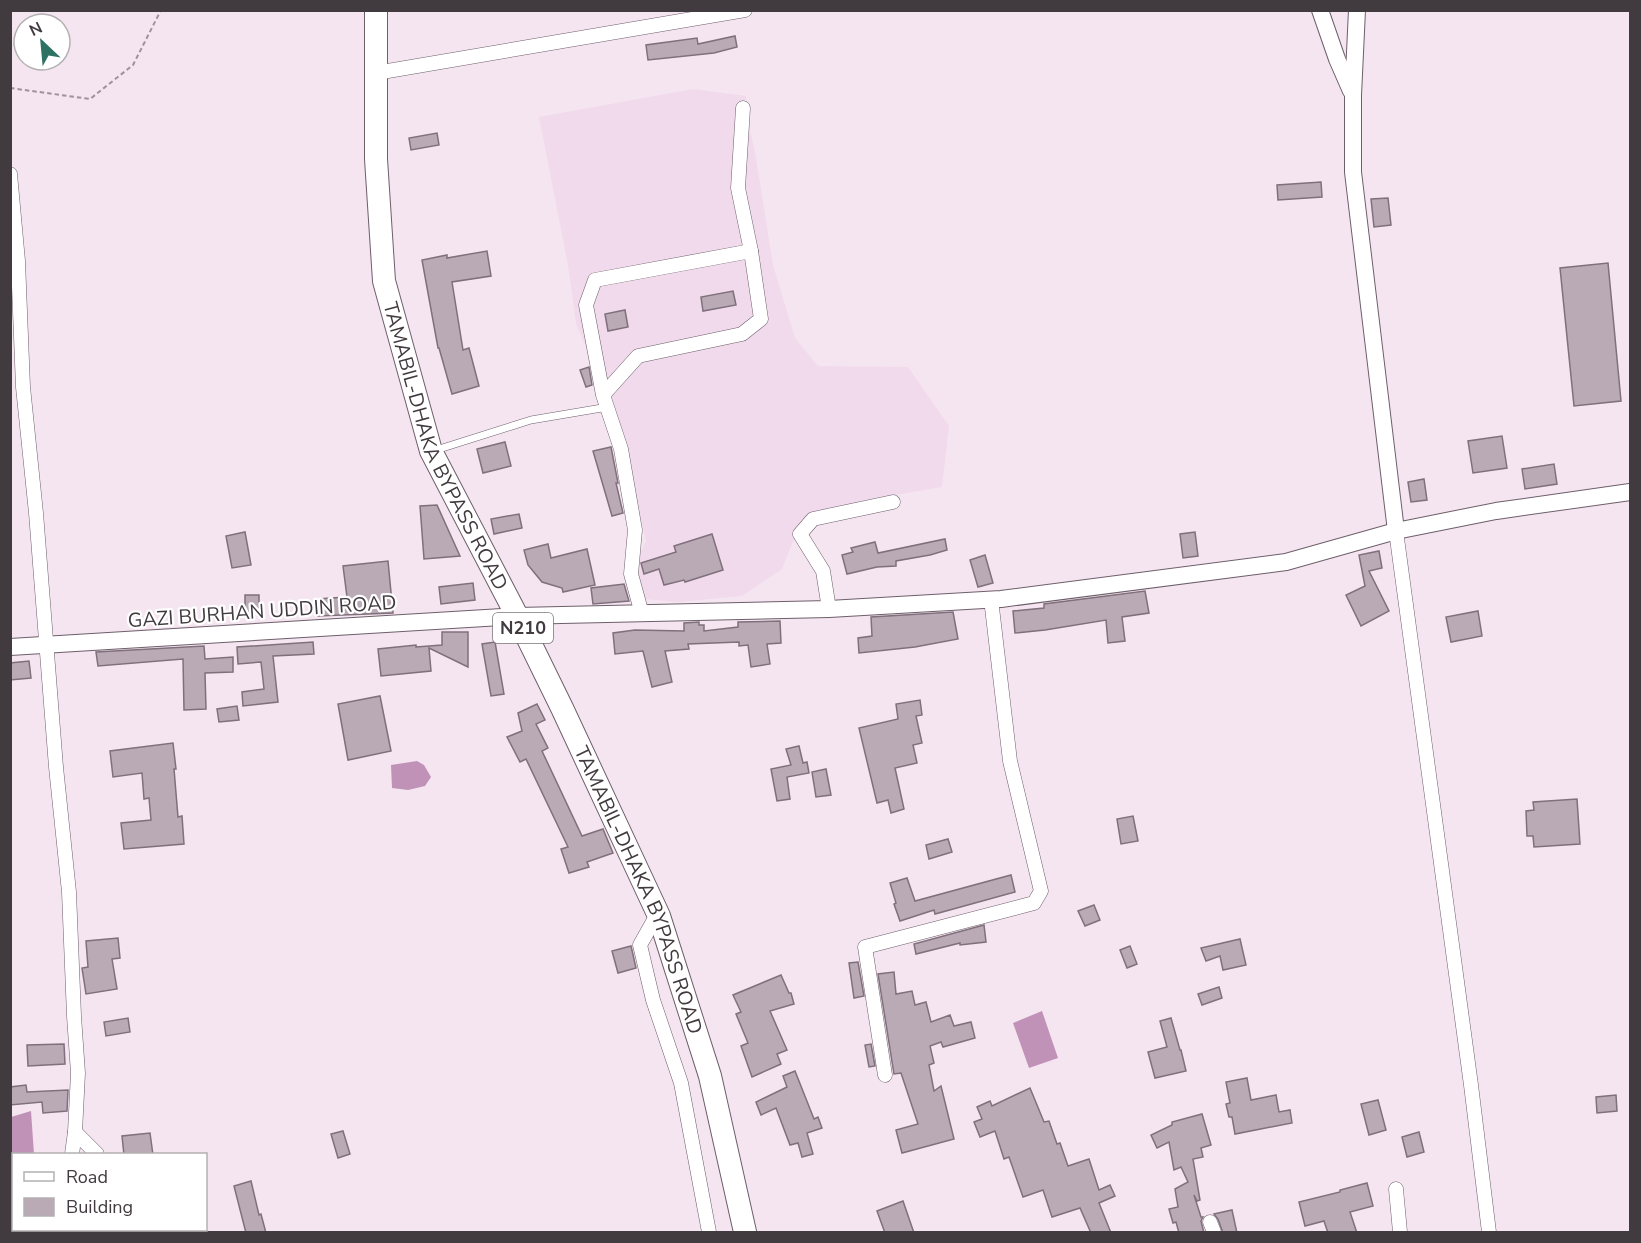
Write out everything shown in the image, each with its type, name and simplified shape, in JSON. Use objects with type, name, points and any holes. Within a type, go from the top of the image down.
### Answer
[{"type":"highway","name":"TAMABIL-DHAKA BYPASS ROAD","points":[[376,10],[376,159],[384,281],[430,452],[517,616],[658,913],[710,1076],[745,1233]]},
{"type":"street","points":[[376,73],[745,10]]},
{"type":"street","points":[[1320,10],[1337,59],[1353,95]]},
{"type":"street","points":[[1357,10],[1353,95],[1353,172],[1396,531],[1489,1233]]},
{"type":"street","points":[[603,401],[638,356],[742,334],[761,319],[751,251],[738,188],[743,108]]},
{"type":"street","points":[[10,174],[18,261],[23,387],[69,892],[78,1073],[72,1153]]},
{"type":"street","points":[[642,614],[631,574],[635,530],[621,449],[603,401],[586,305],[595,280],[751,251]]},
{"type":"street","name":"GAZI BURHAN UDDIN ROAD","points":[[10,647],[517,616],[829,609],[991,600],[1286,562],[1396,531],[1496,511],[1630,492]]},
{"type":"street","points":[[829,609],[823,571],[800,534],[813,519],[893,502]]},
{"type":"street","points":[[885,1075],[864,947],[1034,903],[1041,891],[1010,761],[991,600]]},
{"type":"street","points":[[658,913],[640,945],[653,1000],[681,1083],[709,1233]]},
{"type":"street","points":[[75,1132],[95,1153]]},
{"type":"street","points":[[1396,1189],[1400,1233]]},
{"type":"lane","points":[[430,452],[531,420],[603,401]]},
{"type":"path","points":[[10,88],[90,99],[133,65],[161,10]]},
{"type":"shaded area","points":[[693,89],[746,96],[773,265],[795,338],[818,366],[908,367],[949,426],[942,487],[865,500],[802,519],[782,569],[742,596],[679,602],[644,599],[638,589],[637,561],[646,541],[624,442],[605,372],[588,351],[576,324],[568,265],[539,117]]},
{"type":"shaded area","points":[[417,761],[424,765],[431,777],[425,786],[408,790],[392,788],[391,765]]},
{"type":"shaded area","points":[[1042,1011],[1058,1058],[1029,1068],[1013,1023]]},
{"type":"shaded area","points":[[31,1111],[34,1153],[12,1153],[12,1187],[11,1187],[11,1117]]},
{"type":"building","points":[[735,36],[737,47],[714,53],[648,60],[646,45],[697,38],[698,44]]},
{"type":"building","points":[[437,133],[439,145],[411,150],[409,138]]},
{"type":"building","points":[[1321,182],[1322,197],[1278,200],[1277,185]]},
{"type":"building","points":[[1388,198],[1391,225],[1374,227],[1371,199]]},
{"type":"building","points":[[487,251],[491,276],[452,282],[463,350],[469,348],[479,386],[452,394],[438,348],[422,260]]},
{"type":"building","points":[[1608,263],[1621,401],[1574,406],[1560,268]]},
{"type":"building","points":[[733,291],[736,305],[703,311],[701,297]]},
{"type":"building","points":[[625,310],[628,327],[608,331],[605,314]]},
{"type":"building","points":[[589,367],[592,385],[586,387],[580,370]]},
{"type":"building","points":[[1502,436],[1507,468],[1473,473],[1468,441]]},
{"type":"building","points":[[505,442],[511,466],[483,473],[477,449]]},
{"type":"building","points":[[611,447],[623,513],[612,516],[593,451]]},
{"type":"building","points":[[1554,464],[1557,484],[1525,489],[1522,469]]},
{"type":"building","points":[[1424,479],[1427,500],[1411,502],[1408,482]]},
{"type":"building","points":[[437,505],[460,556],[424,559],[420,506]]},
{"type":"building","points":[[519,514],[522,528],[494,534],[491,519]]},
{"type":"building","points":[[245,532],[251,565],[232,568],[226,536]]},
{"type":"building","points":[[1195,532],[1198,556],[1183,558],[1180,534]]},
{"type":"building","points":[[712,534],[723,570],[685,582],[684,580],[664,585],[659,569],[644,574],[641,563],[676,552],[674,546]]},
{"type":"building","points":[[945,539],[947,550],[896,561],[896,566],[877,567],[847,574],[842,555],[853,552],[851,548],[875,542],[878,553]]},
{"type":"building","points":[[548,544],[551,558],[587,549],[595,585],[563,592],[562,588],[542,582],[528,565],[524,550]]},
{"type":"building","points":[[1379,551],[1382,568],[1369,571],[1389,611],[1361,626],[1346,595],[1365,586],[1359,555]]},
{"type":"building","points":[[985,555],[993,583],[978,587],[970,560]]},
{"type":"building","points":[[388,561],[393,613],[318,616],[317,599],[347,597],[343,566]]},
{"type":"building","points":[[473,583],[475,600],[441,604],[439,587]]},
{"type":"building","points":[[624,584],[629,601],[593,604],[591,588]]},
{"type":"building","points":[[1145,591],[1149,613],[1122,617],[1125,641],[1108,643],[1106,620],[1015,633],[1013,611],[1044,608],[1044,604]]},
{"type":"building","points":[[245,595],[259,595],[259,613],[245,614]]},
{"type":"building","points":[[1478,611],[1482,636],[1451,642],[1446,617]]},
{"type":"building","points":[[953,612],[958,639],[915,647],[859,653],[858,638],[872,636],[871,617]]},
{"type":"building","points":[[780,621],[781,643],[767,644],[770,664],[751,667],[748,645],[739,646],[739,642],[688,644],[689,649],[665,651],[672,682],[652,687],[643,651],[615,654],[613,633],[635,630],[684,631],[684,623],[699,622],[699,625],[704,625],[704,631],[738,627],[738,622]]},
{"type":"building","points":[[442,632],[468,632],[468,667],[429,648],[431,671],[381,676],[378,649],[442,645]]},
{"type":"building","points":[[313,642],[314,654],[273,656],[278,702],[243,706],[242,692],[264,689],[261,662],[238,664],[237,647]]},
{"type":"building","points":[[495,642],[504,694],[491,696],[482,644]]},
{"type":"building","points":[[204,646],[205,659],[233,657],[233,672],[205,673],[206,709],[184,710],[183,659],[98,666],[96,652]]},
{"type":"building","points":[[29,661],[31,678],[10,680],[10,663]]},
{"type":"building","points":[[380,696],[391,751],[348,760],[338,704]]},
{"type":"building","points":[[920,700],[922,715],[916,716],[922,743],[913,745],[917,763],[895,768],[904,809],[891,813],[888,800],[877,803],[859,728],[898,719],[896,704]]},
{"type":"building","points":[[537,704],[545,720],[536,724],[548,748],[542,751],[582,836],[603,829],[613,853],[587,862],[589,867],[569,873],[561,849],[568,847],[526,759],[520,762],[507,737],[522,731],[518,713]]},
{"type":"building","points":[[237,706],[239,720],[219,722],[217,709]]},
{"type":"building","points":[[173,743],[178,817],[182,816],[184,844],[124,849],[121,823],[151,820],[149,798],[144,799],[142,773],[113,777],[110,751]]},
{"type":"building","points":[[799,746],[803,763],[807,762],[809,773],[787,777],[790,799],[777,801],[771,769],[791,765],[786,749]]},
{"type":"building","points":[[826,769],[831,795],[816,797],[812,772]]},
{"type":"building","points":[[1577,799],[1580,844],[1534,847],[1533,836],[1527,836],[1526,811],[1534,810],[1533,802]]},
{"type":"building","points":[[1133,816],[1138,841],[1121,844],[1117,819]]},
{"type":"building","points":[[948,839],[952,852],[929,859],[926,845]]},
{"type":"building","points":[[1011,875],[1015,892],[935,914],[934,910],[900,921],[890,883],[907,878],[915,901]]},
{"type":"building","points":[[1094,905],[1100,920],[1085,926],[1078,911]]},
{"type":"building","points":[[984,925],[986,942],[960,945],[960,943],[916,954],[914,944]]},
{"type":"building","points":[[118,938],[120,958],[112,959],[117,989],[86,994],[82,968],[88,967],[86,941]]},
{"type":"building","points":[[1240,939],[1246,965],[1223,970],[1220,956],[1206,961],[1201,948]]},
{"type":"building","points":[[631,946],[636,968],[618,973],[612,951]]},
{"type":"building","points":[[1130,946],[1137,964],[1127,968],[1120,950]]},
{"type":"building","points":[[858,962],[864,996],[854,998],[849,963]]},
{"type":"building","points":[[894,972],[896,994],[912,991],[915,1005],[926,1002],[931,1022],[950,1015],[954,1026],[971,1022],[975,1038],[943,1047],[941,1042],[930,1046],[934,1063],[929,1065],[934,1091],[941,1086],[954,1139],[902,1153],[896,1130],[918,1124],[901,1073],[894,1074],[878,974]]},
{"type":"building","points":[[781,975],[794,1004],[770,1011],[787,1050],[777,1054],[781,1064],[752,1077],[741,1046],[748,1043],[736,1014],[741,1012],[733,995]]},
{"type":"building","points":[[1219,987],[1222,998],[1202,1005],[1198,994]]},
{"type":"building","points":[[128,1018],[130,1032],[106,1036],[104,1022]]},
{"type":"building","points":[[1171,1018],[1186,1071],[1155,1078],[1148,1052],[1167,1047],[1160,1021]]},
{"type":"building","points":[[64,1044],[65,1064],[28,1066],[27,1045]]},
{"type":"building","points":[[871,1044],[875,1066],[869,1067],[865,1045]]},
{"type":"building","points":[[795,1071],[814,1119],[818,1117],[822,1128],[807,1133],[813,1154],[802,1157],[798,1143],[790,1145],[776,1108],[761,1115],[756,1102],[787,1087],[783,1076]]},
{"type":"building","points":[[1247,1078],[1251,1100],[1276,1095],[1279,1112],[1290,1110],[1292,1123],[1235,1134],[1232,1117],[1229,1117],[1226,1104],[1230,1103],[1226,1082]]},
{"type":"building","points":[[26,1085],[27,1092],[68,1090],[67,1111],[43,1113],[42,1102],[10,1105],[10,1087]]},
{"type":"building","points":[[1030,1088],[1044,1122],[1049,1121],[1057,1144],[1060,1143],[1068,1166],[1089,1159],[1099,1190],[1110,1185],[1115,1196],[1099,1203],[1111,1233],[1091,1233],[1080,1208],[1052,1217],[1043,1190],[1023,1197],[1009,1157],[1004,1159],[995,1131],[980,1137],[974,1122],[982,1119],[977,1107],[990,1101],[992,1106]]},
{"type":"building","points":[[1616,1095],[1617,1111],[1597,1113],[1596,1097]]},
{"type":"building","points":[[1378,1100],[1386,1130],[1369,1135],[1361,1104]]},
{"type":"building","points":[[1202,1114],[1211,1145],[1201,1148],[1203,1157],[1193,1159],[1200,1200],[1197,1201],[1194,1195],[1201,1217],[1203,1217],[1201,1221],[1204,1233],[1179,1233],[1169,1209],[1178,1207],[1175,1189],[1188,1182],[1181,1167],[1174,1170],[1169,1142],[1157,1148],[1151,1135],[1172,1125],[1172,1122]]},
{"type":"building","points":[[343,1131],[350,1154],[338,1158],[331,1134]]},
{"type":"building","points":[[1419,1132],[1424,1152],[1407,1157],[1402,1137]]},
{"type":"building","points":[[150,1133],[153,1153],[124,1153],[122,1136]]},
{"type":"building","points":[[251,1181],[266,1233],[246,1233],[234,1186]]},
{"type":"building","points":[[1367,1183],[1373,1206],[1350,1212],[1357,1233],[1328,1233],[1324,1221],[1305,1226],[1299,1202]]},
{"type":"building","points":[[903,1201],[914,1233],[885,1233],[877,1211]]},
{"type":"building","points":[[1232,1210],[1237,1233],[1223,1233],[1214,1214]]}]
